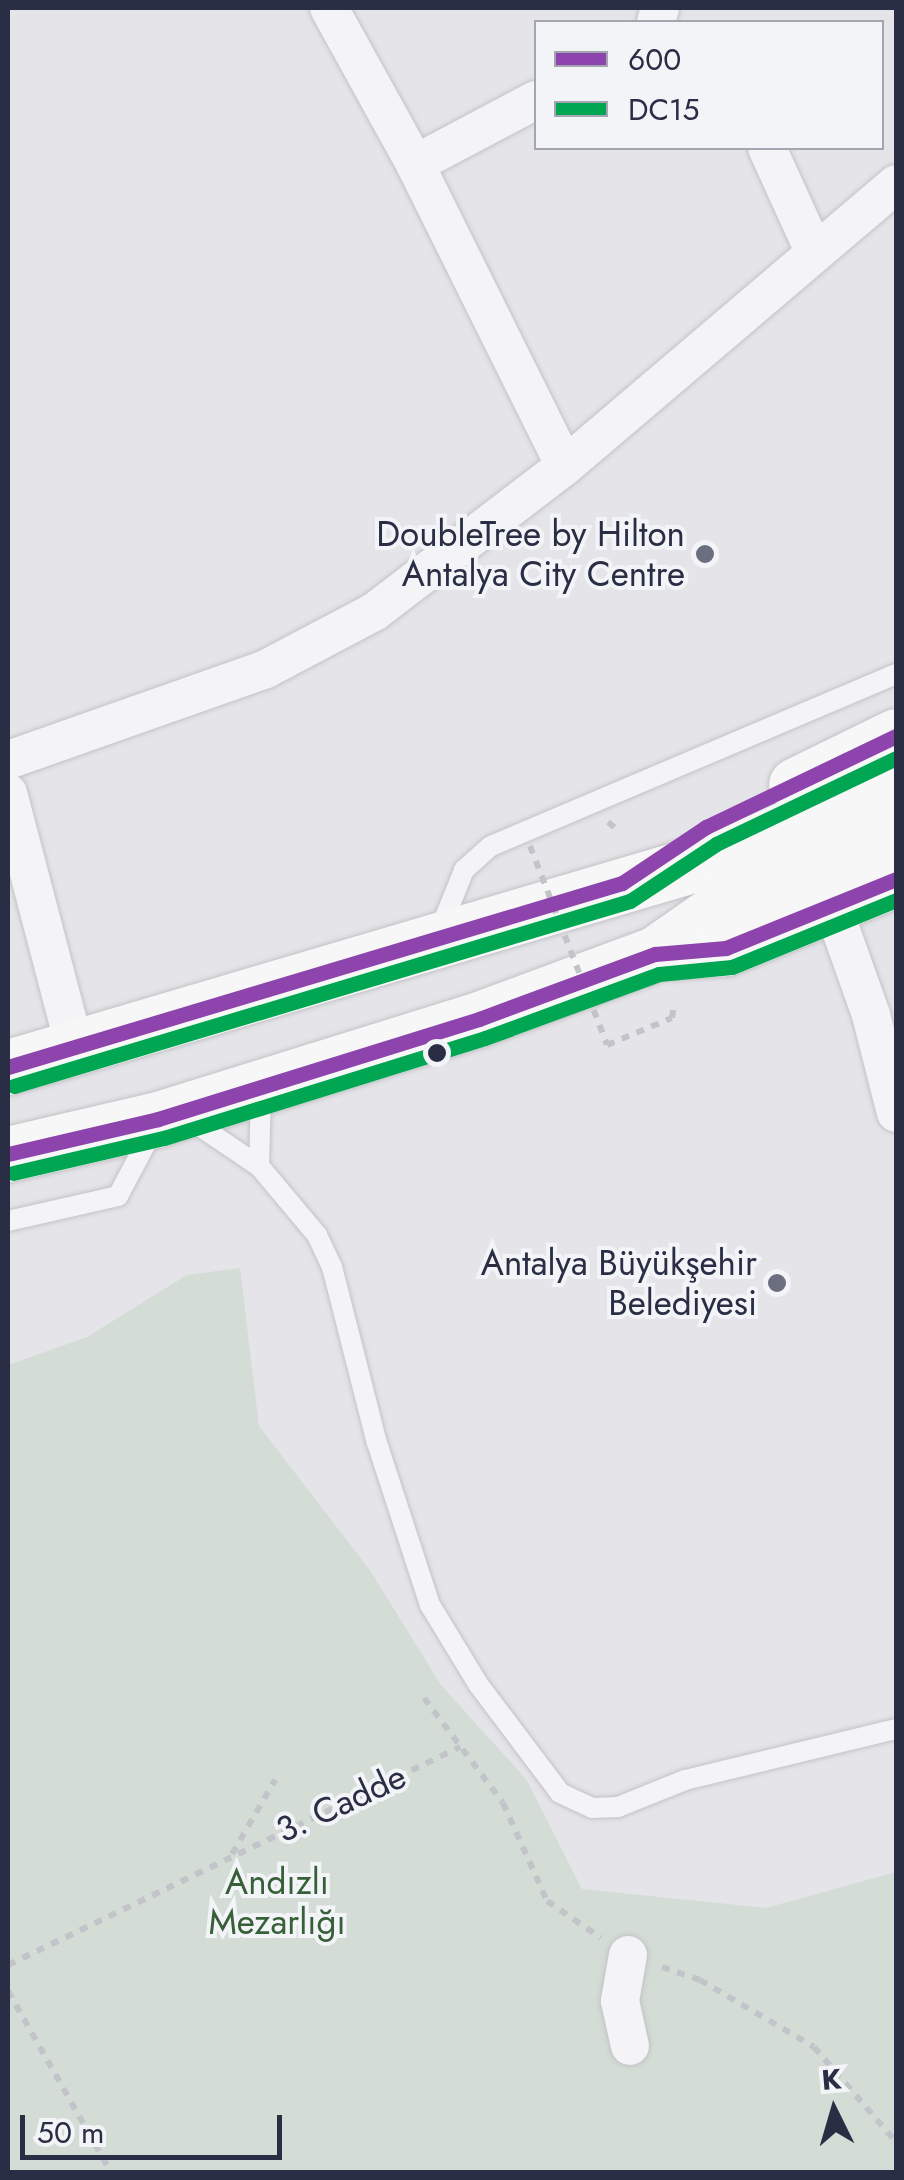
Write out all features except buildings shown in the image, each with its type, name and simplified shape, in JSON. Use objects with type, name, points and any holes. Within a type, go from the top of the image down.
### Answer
[{"type":"main road","points":[[622,883],[706,827],[896,736]]},
{"type":"main road","points":[[8,1068],[726,855],[896,780]]},
{"type":"main road","points":[[8,1154],[168,1116],[479,1018],[654,954],[718,910],[896,833]]},
{"type":"main road","points":[[654,954],[726,948],[896,880]]},
{"type":"street","points":[[329,8],[415,164],[565,466]]},
{"type":"street","points":[[415,164],[534,101]]},
{"type":"street","points":[[767,150],[814,251]]},
{"type":"street","points":[[8,760],[264,670],[374,612],[565,466],[896,184]]},
{"type":"street","points":[[8,793],[75,1049]]},
{"type":"street","points":[[832,908],[871,1015],[896,1113]]},
{"type":"street","points":[[628,1955],[620,2001],[630,2046]]},
{"type":"lane","points":[[435,943],[464,870],[491,846],[896,674]]},
{"type":"lane","points":[[259,1166],[262,1086]]},
{"type":"lane","points":[[8,1221],[118,1196],[168,1116],[259,1166],[296,1205],[332,1267],[377,1443],[430,1605],[478,1684],[560,1793],[592,1808],[618,1806],[685,1780],[896,1728]]},
{"type":"path","points":[[530,846],[608,1046],[672,1018],[674,1004]]},
{"type":"path","name":"3. Cadde","points":[[8,1965],[460,1747],[424,1698]]},
{"type":"path","points":[[231,1855],[275,1780]]},
{"type":"path","points":[[8,1991],[111,2172]]},
{"type":"green space","name":"Andızlı Mezarlığı","points":[[240,1268],[259,1426],[369,1569],[441,1685],[526,1779],[582,1889],[766,1908],[896,1872],[896,2172],[8,2172],[8,1365],[87,1337],[187,1275]]},
{"type":"transit line","name":"600","points":[[8,1067],[622,883],[706,827],[896,736]]},
{"type":"transit line","name":"DC15","points":[[14,1086],[630,901],[716,844],[896,758]]},
{"type":"transit line","name":"600","points":[[8,1154],[158,1119],[479,1019],[655,954],[726,948],[896,879]]},
{"type":"transit line","name":"DC15","points":[[13,1173],[164,1138],[485,1038],[659,974],[732,967],[896,900]]},
{"type":"place","name":"DoubleTree by Hilton Antalya City Centre","points":[[705,554]]},
{"type":"place","name":"Antalya Büyükşehir Belediyesi","points":[[777,1283]]}]
